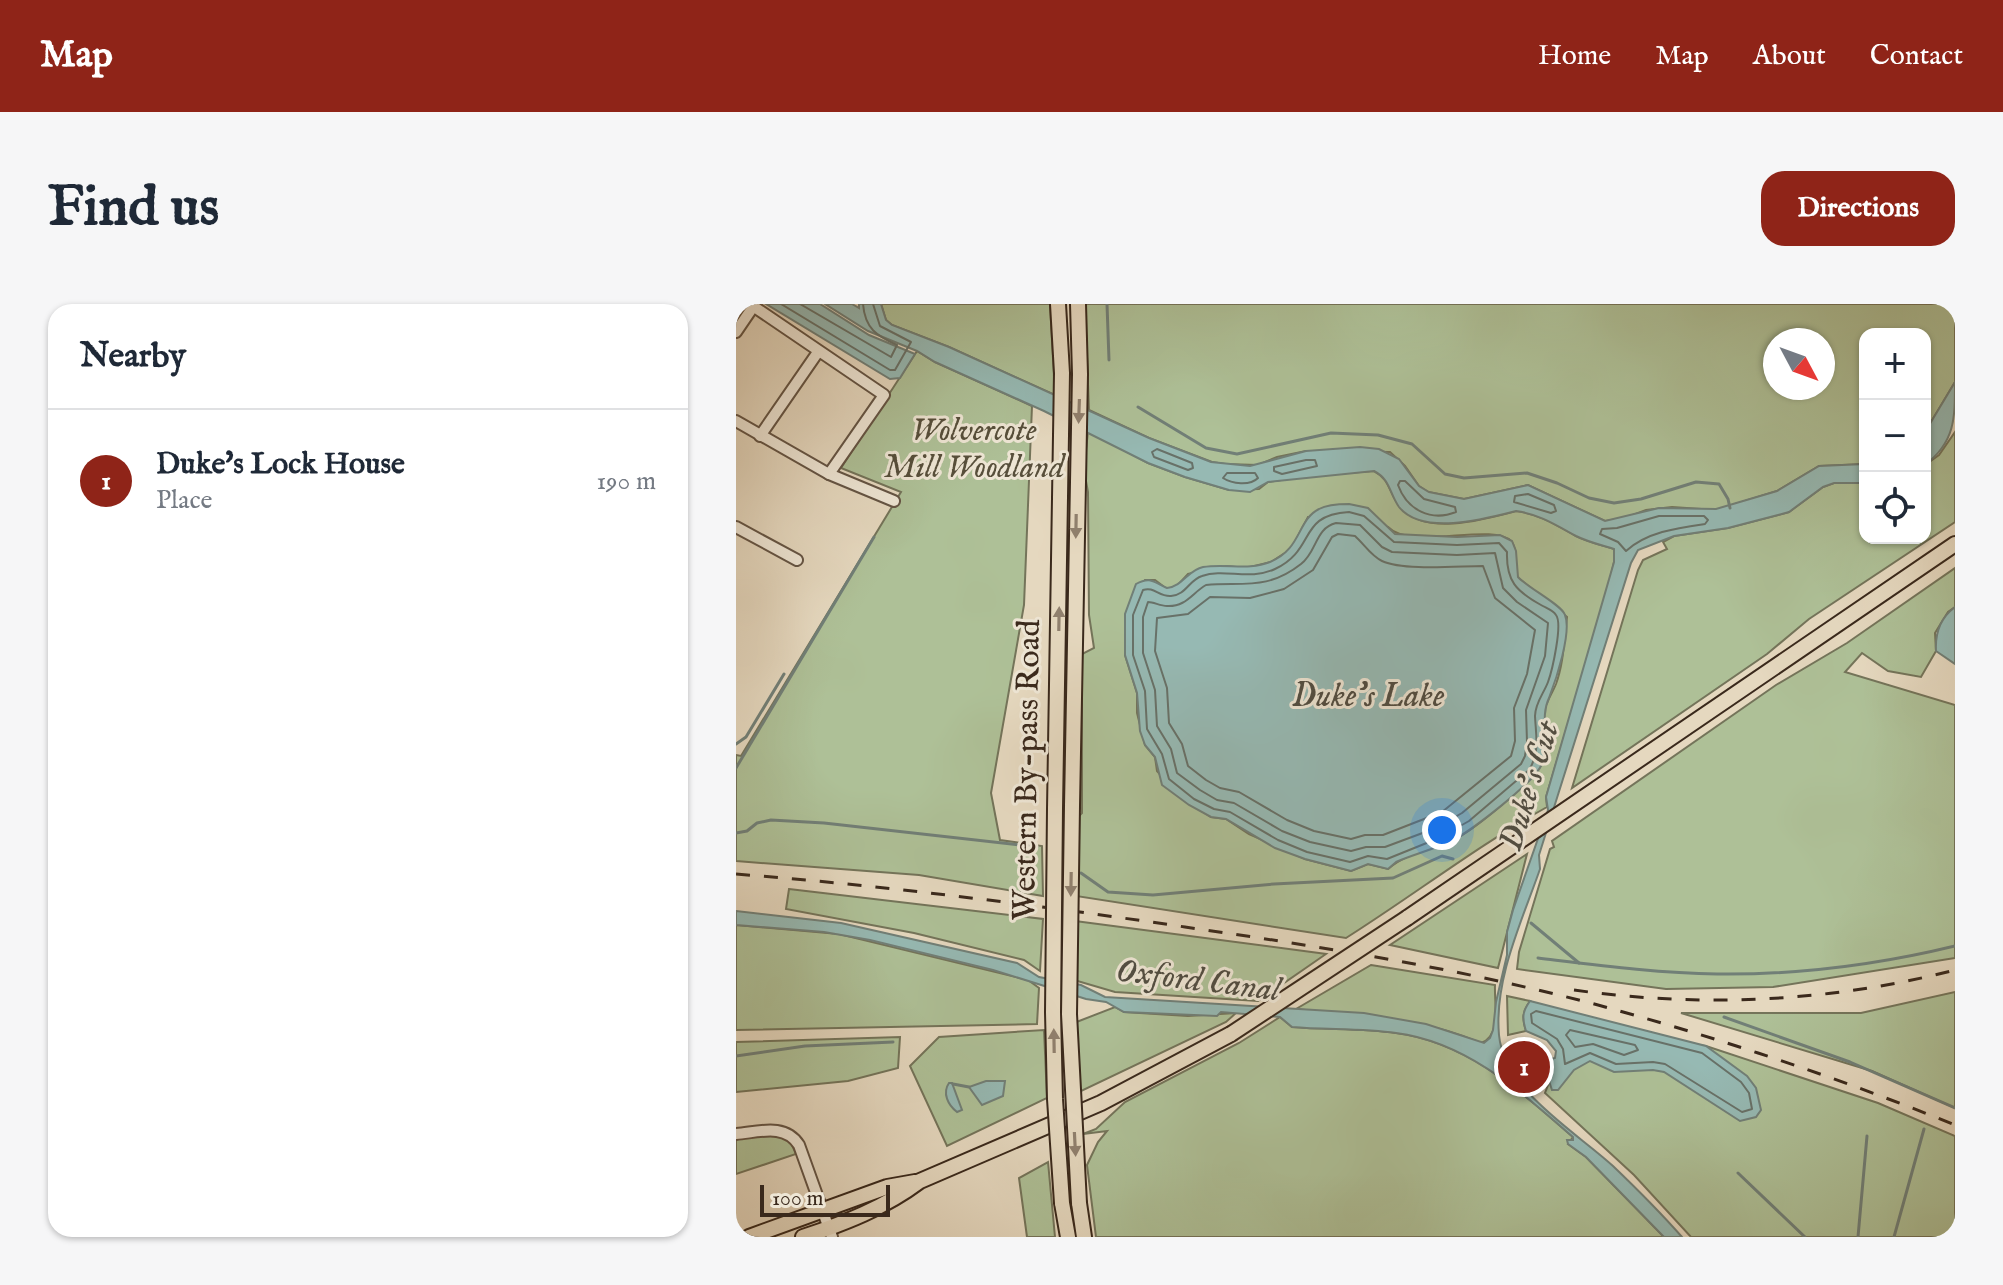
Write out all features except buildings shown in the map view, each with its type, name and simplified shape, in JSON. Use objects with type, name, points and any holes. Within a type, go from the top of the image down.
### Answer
[{"type":"highway","name":"Western By-pass Road","points":[[1058,304],[1070,448],[1072,806],[1069,1014],[1079,1203],[1084,1237]]},
{"type":"highway","name":"Western By-pass Road","points":[[1068,1237],[1062,1203],[1055,1099],[1055,809],[1070,448],[1080,374],[1078,304]]},
{"type":"highway","points":[[803,1237],[831,1233],[895,1199],[920,1181],[1101,1103],[1231,1034],[1407,918],[1955,544]]},
{"type":"highway","points":[[749,1237],[887,1187],[920,1181]]},
{"type":"street","points":[[736,332],[752,305],[884,395],[829,474]]},
{"type":"street","points":[[760,436],[818,352]]},
{"type":"street","points":[[736,421],[829,474],[894,501]]},
{"type":"street","points":[[736,527],[797,560]]},
{"type":"street","points":[[736,1134],[781,1130],[792,1135],[799,1145],[831,1233]]},
{"type":"green space","points":[[881,304],[1050,304],[1055,395],[892,325],[886,320]]},
{"type":"green space","points":[[1085,304],[1955,304],[1955,382],[1931,422],[1931,328],[1859,328],[1859,464],[1819,466],[1777,491],[1716,510],[1672,507],[1605,521],[1528,485],[1464,499],[1428,492],[1390,452],[1306,451],[1258,465],[1225,464],[1149,438],[1089,410]]},
{"type":"green space","name":"Wolvercote Mill Woodland","points":[[917,351],[1032,406],[1024,605],[991,793],[1000,840],[1042,846],[1043,896],[919,875],[736,861],[736,755],[741,756],[901,492],[841,468]]},
{"type":"green space","points":[[1088,431],[1148,463],[1229,490],[1259,489],[1268,482],[1307,476],[1374,471],[1385,481],[1406,513],[1420,520],[1452,524],[1516,511],[1525,512],[1581,538],[1614,549],[1607,593],[1546,797],[1547,807],[1346,938],[1076,896],[1077,818],[1082,813],[1082,654],[1094,648],[1089,615],[1088,492],[1084,470]],"holes":[[[1308,517],[1388,527],[1399,534],[1414,537],[1487,534],[1511,541],[1517,577],[1567,617],[1559,676],[1544,712],[1543,761],[1530,779],[1461,836],[1405,858],[1388,869],[1368,864],[1351,871],[1305,859],[1249,834],[1226,819],[1211,817],[1180,797],[1157,771],[1155,757],[1145,745],[1137,713],[1137,693],[1125,655],[1125,637],[1145,580],[1155,580],[1167,589],[1176,587],[1188,574],[1226,566],[1246,568],[1271,562],[1291,549]]]},
{"type":"green space","points":[[1955,432],[1955,522],[1931,538],[1931,461],[1939,455]]},
{"type":"green space","points":[[1834,483],[1859,483],[1859,544],[1922,544],[1809,619],[1767,654],[1572,788],[1643,560],[1667,549],[1663,542],[1674,536],[1728,528],[1789,512],[1823,487]]},
{"type":"green space","points":[[1955,568],[1955,607],[1948,612],[1935,633],[1936,651],[1921,677],[1888,671],[1862,653],[1845,672],[1955,705],[1955,958],[1773,987],[1666,989],[1517,969],[1519,952],[1550,849],[1554,847],[1552,841],[1776,685],[1847,643]]},
{"type":"green space","points":[[1527,854],[1498,968],[1390,945]]},
{"type":"green space","points":[[789,889],[1043,919],[1040,971],[1024,960],[914,933],[786,909]]},
{"type":"green space","points":[[1075,921],[1326,954],[1258,1001],[1115,992],[1074,980]]},
{"type":"green space","points":[[736,925],[839,934],[1028,980],[1039,988],[1037,1024],[736,1030]]},
{"type":"green space","points":[[1371,965],[1495,985],[1496,1018],[1492,1034],[1481,1043],[1413,1023],[1296,1009]]},
{"type":"green space","points":[[1955,992],[1955,1108],[1872,1071],[1681,1013],[1861,1013]]},
{"type":"green space","points":[[1507,996],[1530,1001],[1524,1015],[1526,1031],[1508,1035]]},
{"type":"green space","points":[[1115,1007],[1124,1012],[1188,1016],[1236,1013],[1226,1022],[1077,1093],[1074,1023]]},
{"type":"green space","points":[[1280,1017],[1292,1027],[1383,1031],[1422,1038],[1470,1058],[1534,1103],[1573,1137],[1568,1144],[1586,1157],[1664,1237],[1096,1237],[1087,1165],[1107,1131],[1083,1134],[1096,1129],[1125,1102],[1239,1043]]},
{"type":"green space","points":[[1044,1030],[1047,1098],[947,1146],[910,1066],[939,1037]]},
{"type":"green space","points":[[1584,1033],[1706,1046],[1878,1103],[1955,1136],[1955,1237],[1691,1237],[1634,1175],[1545,1093],[1548,1078]]},
{"type":"green space","points":[[900,1037],[898,1068],[848,1081],[736,1092],[736,1042]]},
{"type":"green space","points":[[781,1133],[789,1138],[796,1154],[736,1174],[736,1138]]},
{"type":"green space","points":[[1048,1162],[1055,1237],[1027,1237],[1019,1178]]},
{"type":"water","points":[[766,304],[820,304],[869,335],[915,354],[900,378],[890,379]]},
{"type":"water","points":[[825,304],[852,304],[859,308],[859,304],[881,304],[886,320],[892,325],[949,347],[1149,438],[1211,462],[1250,466],[1306,451],[1360,447],[1379,449],[1399,459],[1419,486],[1429,492],[1464,499],[1528,485],[1605,521],[1659,508],[1716,509],[1777,491],[1819,466],[1859,464],[1859,483],[1834,483],[1823,487],[1789,512],[1728,528],[1674,536],[1638,550],[1631,563],[1539,855],[1540,869],[1505,972],[1499,1035],[1504,1055],[1514,1074],[1544,1108],[1613,1166],[1682,1237],[1664,1237],[1586,1157],[1568,1144],[1567,1140],[1573,1140],[1573,1137],[1513,1087],[1469,1058],[1422,1038],[1383,1031],[1292,1027],[1280,1017],[1221,1012],[1217,1016],[1124,1012],[1106,1002],[870,940],[824,932],[736,925],[736,911],[841,923],[1017,963],[1039,977],[1081,985],[1105,997],[1364,1013],[1426,1024],[1484,1043],[1493,1030],[1507,955],[1507,932],[1548,810],[1546,797],[1614,562],[1614,549],[1524,512],[1454,523],[1423,521],[1409,516],[1399,507],[1387,483],[1374,471],[1268,482],[1250,492],[1229,490],[1185,477],[1148,463],[917,351],[868,331]]},
{"type":"water","points":[[1955,382],[1951,429],[1942,448],[1931,460],[1931,422]]},
{"type":"water","name":"Duke's Lake","points":[[1349,504],[1368,508],[1395,534],[1457,537],[1500,535],[1512,541],[1518,577],[1558,606],[1567,623],[1562,656],[1546,706],[1544,756],[1537,772],[1502,805],[1462,835],[1396,862],[1388,869],[1368,864],[1351,871],[1275,848],[1226,819],[1211,817],[1189,805],[1162,785],[1155,757],[1145,745],[1140,731],[1137,693],[1125,655],[1125,614],[1136,584],[1149,580],[1167,588],[1203,567],[1253,566],[1270,562],[1288,550],[1312,514],[1326,506]]},
{"type":"water","points":[[1955,607],[1955,664],[1936,651],[1936,644],[1942,621]]},
{"type":"water","points":[[1530,1001],[1706,1046],[1747,1076],[1756,1088],[1761,1110],[1756,1117],[1740,1121],[1664,1072],[1614,1072],[1590,1061],[1574,1070],[1558,1090],[1552,1090],[1548,1078],[1550,1059],[1555,1058],[1556,1051],[1547,1040],[1526,1031],[1524,1015]]},
{"type":"water","points":[[986,1081],[1005,1081],[1003,1096],[982,1105],[969,1087]]},
{"type":"water","points":[[949,1083],[952,1083],[962,1110],[957,1112],[947,1099]]},
{"type":"waterway","points":[[1107,304],[1109,360]]},
{"type":"waterway","points":[[1138,407],[1206,448],[1237,454],[1331,433],[1378,435],[1412,444],[1445,474],[1464,478],[1527,473],[1589,498],[1614,503],[1641,499],[1696,482],[1719,484],[1730,508]]},
{"type":"waterway","points":[[736,768],[874,537]]},
{"type":"waterway","points":[[736,744],[746,737],[784,674]]},
{"type":"waterway","points":[[736,833],[771,820],[1037,847]]},
{"type":"waterway","points":[[1081,873],[1108,892],[1153,895],[1274,884],[1393,878],[1442,856],[1453,859]]},
{"type":"waterway","points":[[1531,923],[1579,963]]},
{"type":"waterway","points":[[1538,958],[1672,972],[1747,974],[1837,968],[1955,946]]},
{"type":"waterway","points":[[1724,1017],[1850,1062],[1955,1108]]},
{"type":"waterway","points":[[736,1056],[805,1046],[893,1042]]},
{"type":"waterway","points":[[953,1084],[969,1087]]},
{"type":"waterway","points":[[1894,1237],[1924,1129]]},
{"type":"waterway","points":[[1858,1237],[1867,1136]]},
{"type":"waterway","points":[[1738,1173],[1805,1237]]},
{"type":"railway","points":[[736,874],[905,890],[1073,911],[1444,970],[1547,992],[1689,1031],[1823,1075],[1955,1125]]},
{"type":"railway","points":[[1574,990],[1670,999],[1766,999],[1861,989],[1955,970]]},
{"type":"place","name":"Duke's Lock House","points":[[1524,1067]]},
{"type":"water label","name":"Duke's Cut","points":[[1530,786]]},
{"type":"water label","name":"Oxford Canal","points":[[1198,981]]}]
